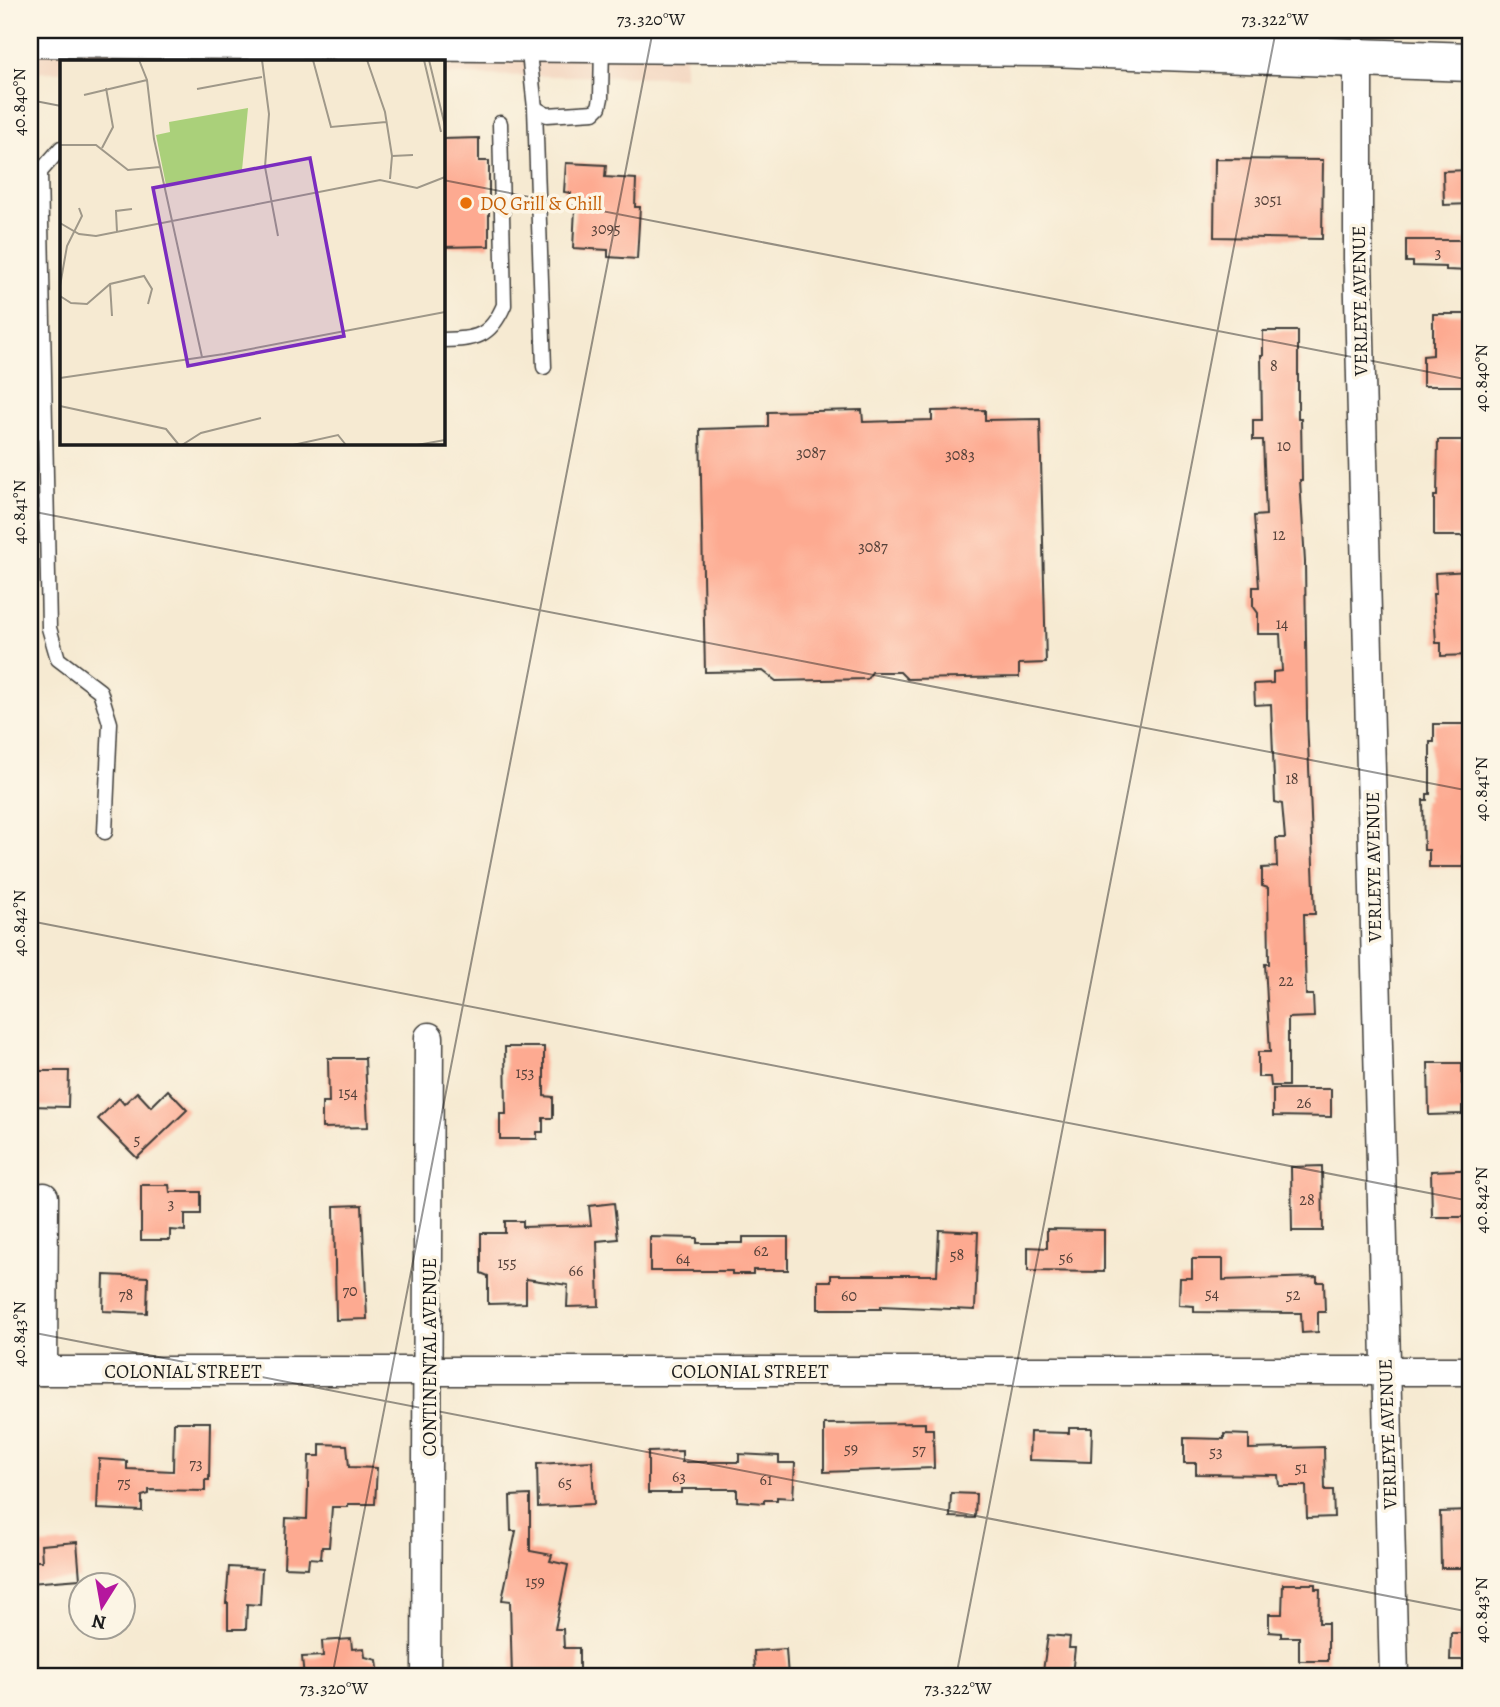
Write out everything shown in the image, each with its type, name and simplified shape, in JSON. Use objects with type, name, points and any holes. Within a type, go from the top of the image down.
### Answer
[{"type":"main road","points":[[52,42],[283,46],[601,44],[699,36],[994,38],[1252,48],[1358,58],[1470,62]]},
{"type":"street","name":"VERLEYE AVENUE","points":[[1358,58],[1358,259],[1394,1677]]},
{"type":"street","name":"CONTINENTAL AVENUE","points":[[426,1677],[429,1037]]},
{"type":"street","points":[[37,1371],[44,1197]]},
{"type":"street","name":"COLONIAL STREET","points":[[37,1371],[1470,1371]]},
{"type":"lane","points":[[528,43],[535,108],[544,367]]},
{"type":"lane","points":[[535,108],[547,115],[594,112],[599,107],[601,98],[601,44]]},
{"type":"lane","points":[[444,340],[474,339],[489,330],[504,306],[500,124]]},
{"type":"lane","points":[[60,149],[40,172],[49,628],[58,659],[100,691],[110,723],[105,832]]},
{"type":"shaded area","points":[[30,30],[687,30],[684,77],[444,75],[444,60],[60,60],[60,72],[30,72]]},
{"type":"building","name":"DQ Grill & Chill","points":[[479,138],[479,161],[489,161],[489,246],[444,247],[444,139]]},
{"type":"building","points":[[1215,159],[1323,160],[1322,239],[1214,237]]},
{"type":"building","points":[[566,163],[606,165],[605,177],[636,179],[635,207],[640,207],[637,259],[608,257],[608,250],[573,248],[575,208],[570,206],[571,193],[564,192]]},
{"type":"building","points":[[1470,170],[1470,204],[1444,205],[1443,171]]},
{"type":"building","points":[[1406,240],[1470,240],[1470,271],[1413,266],[1413,262],[1406,262]]},
{"type":"building","points":[[1433,314],[1470,314],[1470,386],[1423,386],[1423,356],[1433,355]]},
{"type":"building","points":[[1263,331],[1298,331],[1298,419],[1301,419],[1300,480],[1305,562],[1307,718],[1315,914],[1304,914],[1306,995],[1313,995],[1314,1017],[1288,1018],[1288,1086],[1271,1086],[1270,1077],[1258,1077],[1258,1052],[1270,1052],[1265,964],[1269,964],[1268,888],[1262,886],[1262,868],[1277,867],[1276,838],[1285,838],[1282,804],[1275,802],[1271,704],[1255,705],[1254,684],[1273,683],[1273,672],[1282,671],[1280,634],[1258,634],[1258,613],[1253,606],[1253,587],[1259,587],[1254,516],[1266,515],[1263,440],[1253,440],[1253,420],[1262,420]]},
{"type":"building","points":[[862,410],[863,422],[932,420],[932,411],[985,410],[985,420],[1040,419],[1046,663],[1019,664],[1019,677],[907,679],[900,672],[872,672],[867,679],[776,681],[763,671],[705,672],[700,429],[768,427],[768,412]]},
{"type":"building","points":[[1438,440],[1470,440],[1470,536],[1434,536]]},
{"type":"building","points":[[1470,571],[1470,655],[1441,656],[1441,643],[1436,643],[1433,594],[1436,594],[1435,573]]},
{"type":"building","points":[[1434,724],[1470,724],[1470,851],[1463,850],[1464,867],[1429,867],[1429,850],[1424,850],[1423,800],[1427,800],[1427,794],[1430,794],[1430,742],[1434,742]]},
{"type":"building","points":[[505,1047],[544,1047],[544,1096],[553,1097],[553,1118],[543,1118],[543,1132],[537,1132],[537,1139],[500,1139],[500,1114],[506,1114]]},
{"type":"building","points":[[328,1058],[365,1058],[368,1127],[322,1128],[322,1103],[329,1103]]},
{"type":"building","points":[[1428,1063],[1462,1063],[1462,1084],[1470,1084],[1470,1106],[1462,1106],[1462,1114],[1429,1115]]},
{"type":"building","points":[[30,1071],[69,1071],[68,1107],[30,1106]]},
{"type":"building","points":[[1273,1089],[1331,1089],[1331,1117],[1273,1116]]},
{"type":"building","points":[[168,1090],[187,1110],[137,1158],[98,1119],[119,1098],[124,1104],[137,1092],[151,1107]]},
{"type":"building","points":[[1322,1166],[1323,1231],[1292,1231],[1291,1167]]},
{"type":"building","points":[[1470,1170],[1467,1217],[1432,1217],[1431,1171]]},
{"type":"building","points":[[141,1185],[169,1185],[170,1192],[201,1192],[201,1214],[185,1214],[185,1231],[170,1230],[170,1240],[141,1240]]},
{"type":"building","points":[[614,1203],[618,1239],[597,1241],[599,1306],[567,1307],[568,1285],[526,1279],[526,1303],[488,1304],[488,1276],[481,1273],[481,1233],[505,1233],[505,1221],[523,1221],[523,1227],[591,1225],[589,1206]]},
{"type":"building","points":[[362,1205],[367,1319],[336,1320],[334,1206]]},
{"type":"building","points":[[1047,1229],[1104,1230],[1104,1272],[1028,1271],[1028,1247],[1047,1248]]},
{"type":"building","points":[[939,1230],[978,1232],[975,1310],[881,1306],[881,1309],[818,1309],[818,1281],[831,1281],[831,1275],[937,1275]]},
{"type":"building","points":[[650,1237],[697,1238],[697,1243],[743,1243],[743,1237],[788,1237],[788,1270],[753,1270],[753,1274],[732,1274],[732,1271],[650,1271]]},
{"type":"building","points":[[1192,1259],[1223,1259],[1223,1280],[1317,1277],[1317,1282],[1324,1282],[1325,1312],[1318,1312],[1318,1332],[1302,1333],[1301,1313],[1194,1312],[1194,1306],[1179,1305],[1180,1278],[1192,1278]]},
{"type":"building","points":[[104,1275],[148,1277],[147,1313],[103,1311]]},
{"type":"building","points":[[174,1422],[210,1422],[209,1480],[205,1480],[205,1491],[149,1490],[149,1494],[142,1496],[142,1511],[97,1509],[99,1459],[127,1461],[127,1469],[173,1471]]},
{"type":"building","points":[[925,1423],[925,1429],[933,1429],[934,1468],[824,1472],[824,1424]]},
{"type":"building","points":[[1069,1428],[1092,1428],[1091,1462],[1029,1460],[1030,1432],[1069,1433]]},
{"type":"building","points":[[1224,1434],[1249,1435],[1249,1449],[1324,1447],[1325,1490],[1333,1490],[1334,1517],[1307,1518],[1306,1486],[1279,1486],[1278,1475],[1196,1474],[1196,1463],[1184,1463],[1184,1438],[1224,1439]]},
{"type":"building","points":[[320,1444],[347,1445],[349,1467],[377,1468],[375,1504],[332,1507],[329,1547],[322,1547],[321,1559],[309,1558],[308,1568],[284,1567],[286,1518],[307,1519],[309,1456],[320,1456]]},
{"type":"building","points":[[682,1451],[682,1462],[739,1462],[739,1454],[779,1456],[779,1463],[795,1463],[793,1498],[777,1497],[777,1500],[764,1500],[764,1503],[737,1501],[737,1489],[681,1489],[681,1493],[648,1493],[648,1452]]},
{"type":"building","points":[[592,1461],[594,1504],[538,1507],[537,1464]]},
{"type":"building","points":[[951,1493],[976,1494],[975,1518],[950,1517]]},
{"type":"building","points":[[530,1495],[530,1551],[552,1555],[550,1561],[568,1565],[555,1629],[563,1629],[564,1648],[579,1648],[579,1677],[512,1677],[510,1601],[502,1600],[516,1531],[511,1531],[510,1496]]},
{"type":"building","points":[[1470,1511],[1470,1568],[1441,1568],[1440,1512]]},
{"type":"building","points":[[77,1542],[79,1570],[66,1570],[66,1580],[30,1583],[30,1561],[42,1561],[41,1545]]},
{"type":"building","points":[[229,1567],[262,1569],[260,1605],[247,1604],[246,1629],[228,1629],[226,1603]]},
{"type":"building","points":[[1283,1584],[1315,1584],[1315,1589],[1320,1589],[1319,1623],[1328,1623],[1328,1661],[1299,1661],[1299,1637],[1281,1637],[1281,1633],[1269,1632],[1269,1614],[1282,1614]]},
{"type":"building","points":[[1451,1633],[1470,1633],[1470,1660],[1450,1660]]},
{"type":"building","points":[[1048,1635],[1070,1637],[1069,1648],[1075,1648],[1072,1674],[1043,1671]]},
{"type":"building","points":[[351,1639],[352,1649],[364,1648],[365,1657],[377,1660],[379,1677],[304,1677],[302,1657],[323,1656],[322,1641]]},
{"type":"building","points":[[786,1649],[788,1677],[764,1677],[763,1672],[755,1673],[754,1651]]},
{"type":"place","name":"DQ Grill & Chill","points":[[466,203]]}]
